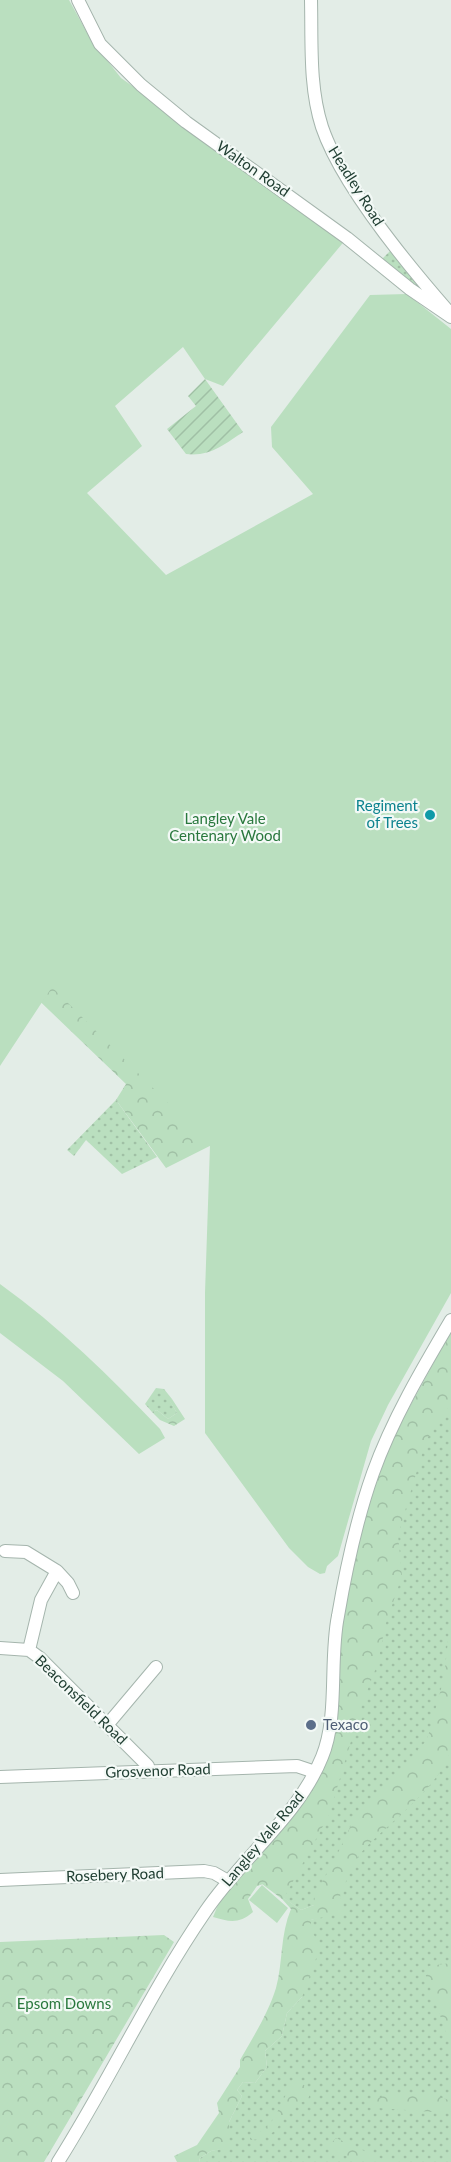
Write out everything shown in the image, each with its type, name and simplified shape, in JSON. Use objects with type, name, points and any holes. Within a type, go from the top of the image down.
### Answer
[{"type":"street","name":"Walton Road","points":[[78,0],[100,44],[141,85],[186,122],[339,231],[451,316]]},
{"type":"street","name":"Headley Road","points":[[311,0],[314,93],[326,136],[339,162],[380,225],[451,316]]},
{"type":"street","name":"Langley Vale Road","points":[[58,2162],[100,2095],[183,1945],[228,1881],[298,1800],[315,1772],[326,1747],[330,1720],[337,1618],[373,1474],[400,1412],[451,1320]]},
{"type":"street","points":[[5,1551],[26,1552],[57,1571],[68,1583],[73,1593]]},
{"type":"street","points":[[29,1650],[41,1600],[57,1571]]},
{"type":"street","name":"Beaconsfield Road","points":[[0,1648],[29,1650],[50,1666],[148,1766],[148,1772]]},
{"type":"street","points":[[108,1724],[156,1667]]},
{"type":"street","name":"Grosvenor Road","points":[[0,1777],[297,1766],[315,1772]]},
{"type":"street","name":"Rosebery Road","points":[[0,1880],[204,1871],[214,1873],[228,1881]]},
{"type":"green space","name":"Langley Vale Centenary Wood","points":[[0,0],[69,0],[91,40],[121,78],[347,238],[223,386],[205,379],[183,347],[115,406],[142,446],[87,493],[166,575],[313,494],[272,447],[271,427],[370,295],[407,294],[451,329],[451,1293],[388,1405],[371,1441],[338,1556],[327,1566],[325,1573],[320,1574],[308,1567],[289,1548],[205,1433],[205,1293],[210,1145],[52,987],[0,1066]]},
{"type":"green space","points":[[391,250],[436,302],[382,259]]},
{"type":"green space","points":[[205,379],[243,432],[210,452],[186,454],[167,429],[196,406],[188,396]]},
{"type":"green space","points":[[0,934],[347,1077],[166,1168],[116,1100],[126,1084],[0,963]]},
{"type":"green space","points":[[116,1100],[157,1157],[122,1174],[86,1140],[74,1156],[67,1150]]},
{"type":"green space","points":[[0,1284],[43,1317],[83,1353],[160,1429],[165,1438],[139,1454],[63,1381],[0,1333]]},
{"type":"green space","points":[[451,1331],[451,2162],[199,2162],[200,2158],[211,2151],[229,2147],[229,2122],[242,2096],[237,2090],[243,2082],[255,2083],[267,2067],[265,2051],[282,2036],[287,2013],[302,1997],[311,1920],[328,1914],[314,1905],[301,1910],[263,1884],[257,1886],[274,1837],[306,1798],[328,1758],[335,1722]]},
{"type":"green space","points":[[451,1331],[451,1410],[448,1408],[426,1440],[398,1535],[402,1576],[385,1626],[378,1663],[363,1701],[329,1815],[284,1898],[301,1910],[314,1905],[315,1895],[353,1821],[427,1740],[444,1678],[451,1612],[451,1749],[445,1763],[425,1791],[357,1858],[340,1896],[345,1912],[311,1920],[311,1931],[321,1945],[302,1997],[287,2013],[282,2036],[265,2051],[267,2067],[255,2083],[243,2082],[237,2090],[242,2096],[229,2122],[229,2148],[211,2151],[200,2158],[199,2162],[177,2162],[174,2156],[197,2145],[219,2113],[217,2103],[240,2067],[240,2060],[269,2007],[276,1988],[285,1929],[291,1909],[262,1884],[257,1886],[248,1899],[253,1912],[248,1916],[234,1921],[213,1917],[220,1900],[306,1798],[328,1758],[335,1722],[337,1653],[347,1588],[364,1522],[385,1452]]},
{"type":"green space","points":[[156,1388],[164,1389],[172,1399],[170,1401],[177,1413],[168,1419],[157,1410],[152,1412],[145,1404]]},
{"type":"green space","points":[[172,1399],[185,1419],[174,1426],[160,1420],[152,1412],[157,1410],[168,1419],[177,1413],[169,1400]]},
{"type":"green space","points":[[262,1885],[288,1908],[277,1923],[249,1900]]},
{"type":"green space","name":"Epsom Downs","points":[[164,1935],[174,1942],[44,2162],[0,2162],[0,1942]]},
{"type":"green space","points":[[451,1963],[451,2036],[447,2035],[425,1973],[429,1966]]},
{"type":"green space","points":[[296,2082],[304,2085],[310,2093],[308,2100],[289,2106],[279,2126],[270,2134],[250,2140],[250,2135],[267,2127],[272,2121],[284,2098]]},
{"type":"green space","points":[[391,2094],[433,2094],[451,2101],[447,2113],[365,2107],[370,2100]]},
{"type":"green space","points":[[336,2138],[382,2159],[403,2162],[372,2161],[346,2156],[327,2148]]},
{"type":"place","name":"Regiment of Trees","points":[[430,815]]},
{"type":"place","name":"Texaco","points":[[311,1725]]}]
